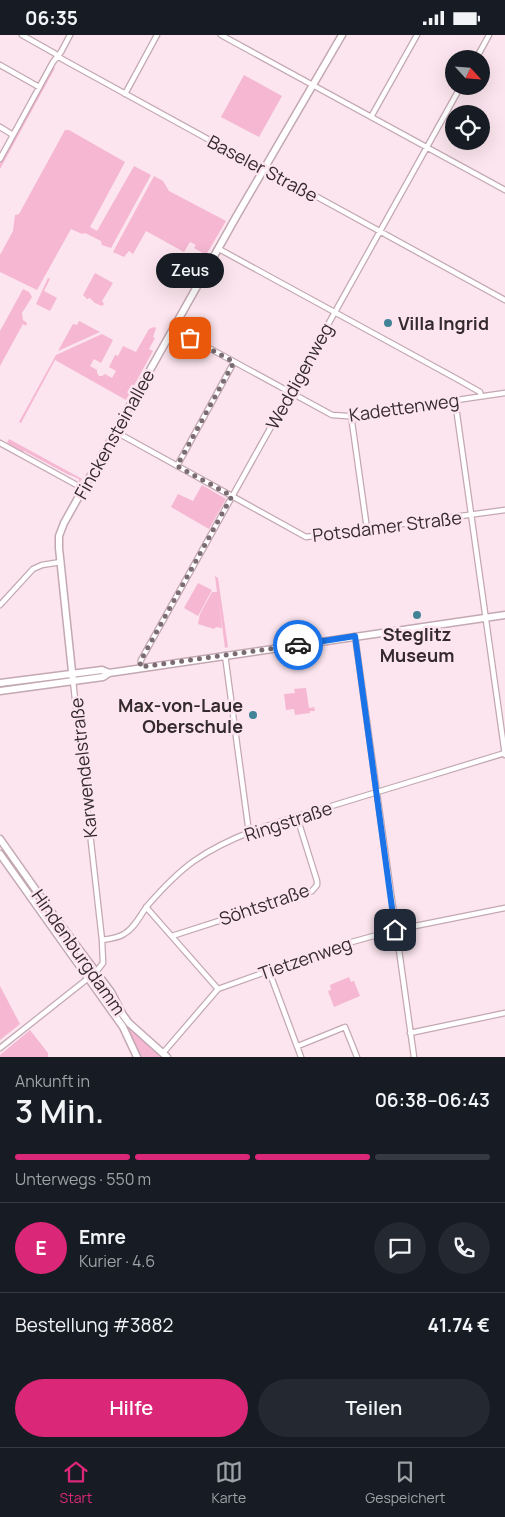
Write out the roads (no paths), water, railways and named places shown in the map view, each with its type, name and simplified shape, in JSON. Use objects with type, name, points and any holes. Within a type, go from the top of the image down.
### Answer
[{"type":"main road","name":"Finckensteinallee","points":[[61,562],[60,536],[64,523],[342,35]]},
{"type":"main road","name":"Karwendelstraße","points":[[61,562],[73,681]]},
{"type":"main road","points":[[0,691],[103,677],[109,673],[140,667],[505,615]]},
{"type":"main road","points":[[0,683],[102,670],[109,673]]},
{"type":"main road","name":"Hindenburgdamm","points":[[0,839],[54,917],[96,972],[129,1023],[165,1055]]},
{"type":"main road","name":"Hindenburgdamm","points":[[0,854],[123,1027],[137,1057]]},
{"type":"street","name":"Baseler Straße","points":[[22,35],[124,94],[264,170],[270,171],[505,300]]},
{"type":"street","points":[[0,159],[53,62],[70,35]]},
{"type":"street","points":[[124,94],[157,35]]},
{"type":"street","points":[[221,35],[505,191]]},
{"type":"street","points":[[371,117],[417,35]]},
{"type":"street","points":[[481,50],[489,35]]},
{"type":"street","points":[[0,65],[40,87]]},
{"type":"street","name":"Weddigenweg","points":[[140,667],[141,660],[455,95]]},
{"type":"street","points":[[0,127],[13,135]]},
{"type":"street","points":[[219,249],[480,392],[481,396]]},
{"type":"street","name":"Kadettenweg","points":[[174,329],[327,413],[341,416],[505,393]]},
{"type":"street","points":[[177,466],[234,362]]},
{"type":"street","points":[[455,400],[505,753]]},
{"type":"street","points":[[351,415],[367,529]]},
{"type":"street","name":"Potsdamer Straße","points":[[116,432],[306,537],[505,510]]},
{"type":"street","points":[[0,443],[84,489]]},
{"type":"street","points":[[0,605],[33,569],[42,565],[61,562]]},
{"type":"street","points":[[355,636],[414,1057]]},
{"type":"street","points":[[224,655],[249,833]]},
{"type":"street","name":"Karwendelstraße","points":[[73,681],[102,940],[103,963],[96,972]]},
{"type":"street","name":"Ringstraße","points":[[102,940],[126,934],[135,925],[146,907],[176,876],[196,860],[231,840],[297,817],[505,753]]},
{"type":"street","name":"Söhtstraße","points":[[172,936],[312,891],[317,881],[297,817]]},
{"type":"street","points":[[146,907],[218,989]]},
{"type":"street","name":"Tietzenweg","points":[[165,1055],[218,989],[341,945],[395,930],[505,908]]},
{"type":"street","points":[[269,971],[301,1057]]},
{"type":"street","points":[[0,1047],[96,972]]},
{"type":"street","points":[[410,1033],[505,1013]]},
{"type":"street","points":[[298,1046],[345,1027],[357,1057]]},
{"type":"place","name":"Villa Ingrid","points":[[388,323]]},
{"type":"place","name":"Zeus","points":[[190,338]]},
{"type":"place","name":"Steglitz Museum","points":[[417,615]]},
{"type":"place","name":"Max-von-Laue Oberschule","points":[[253,715]]}]
